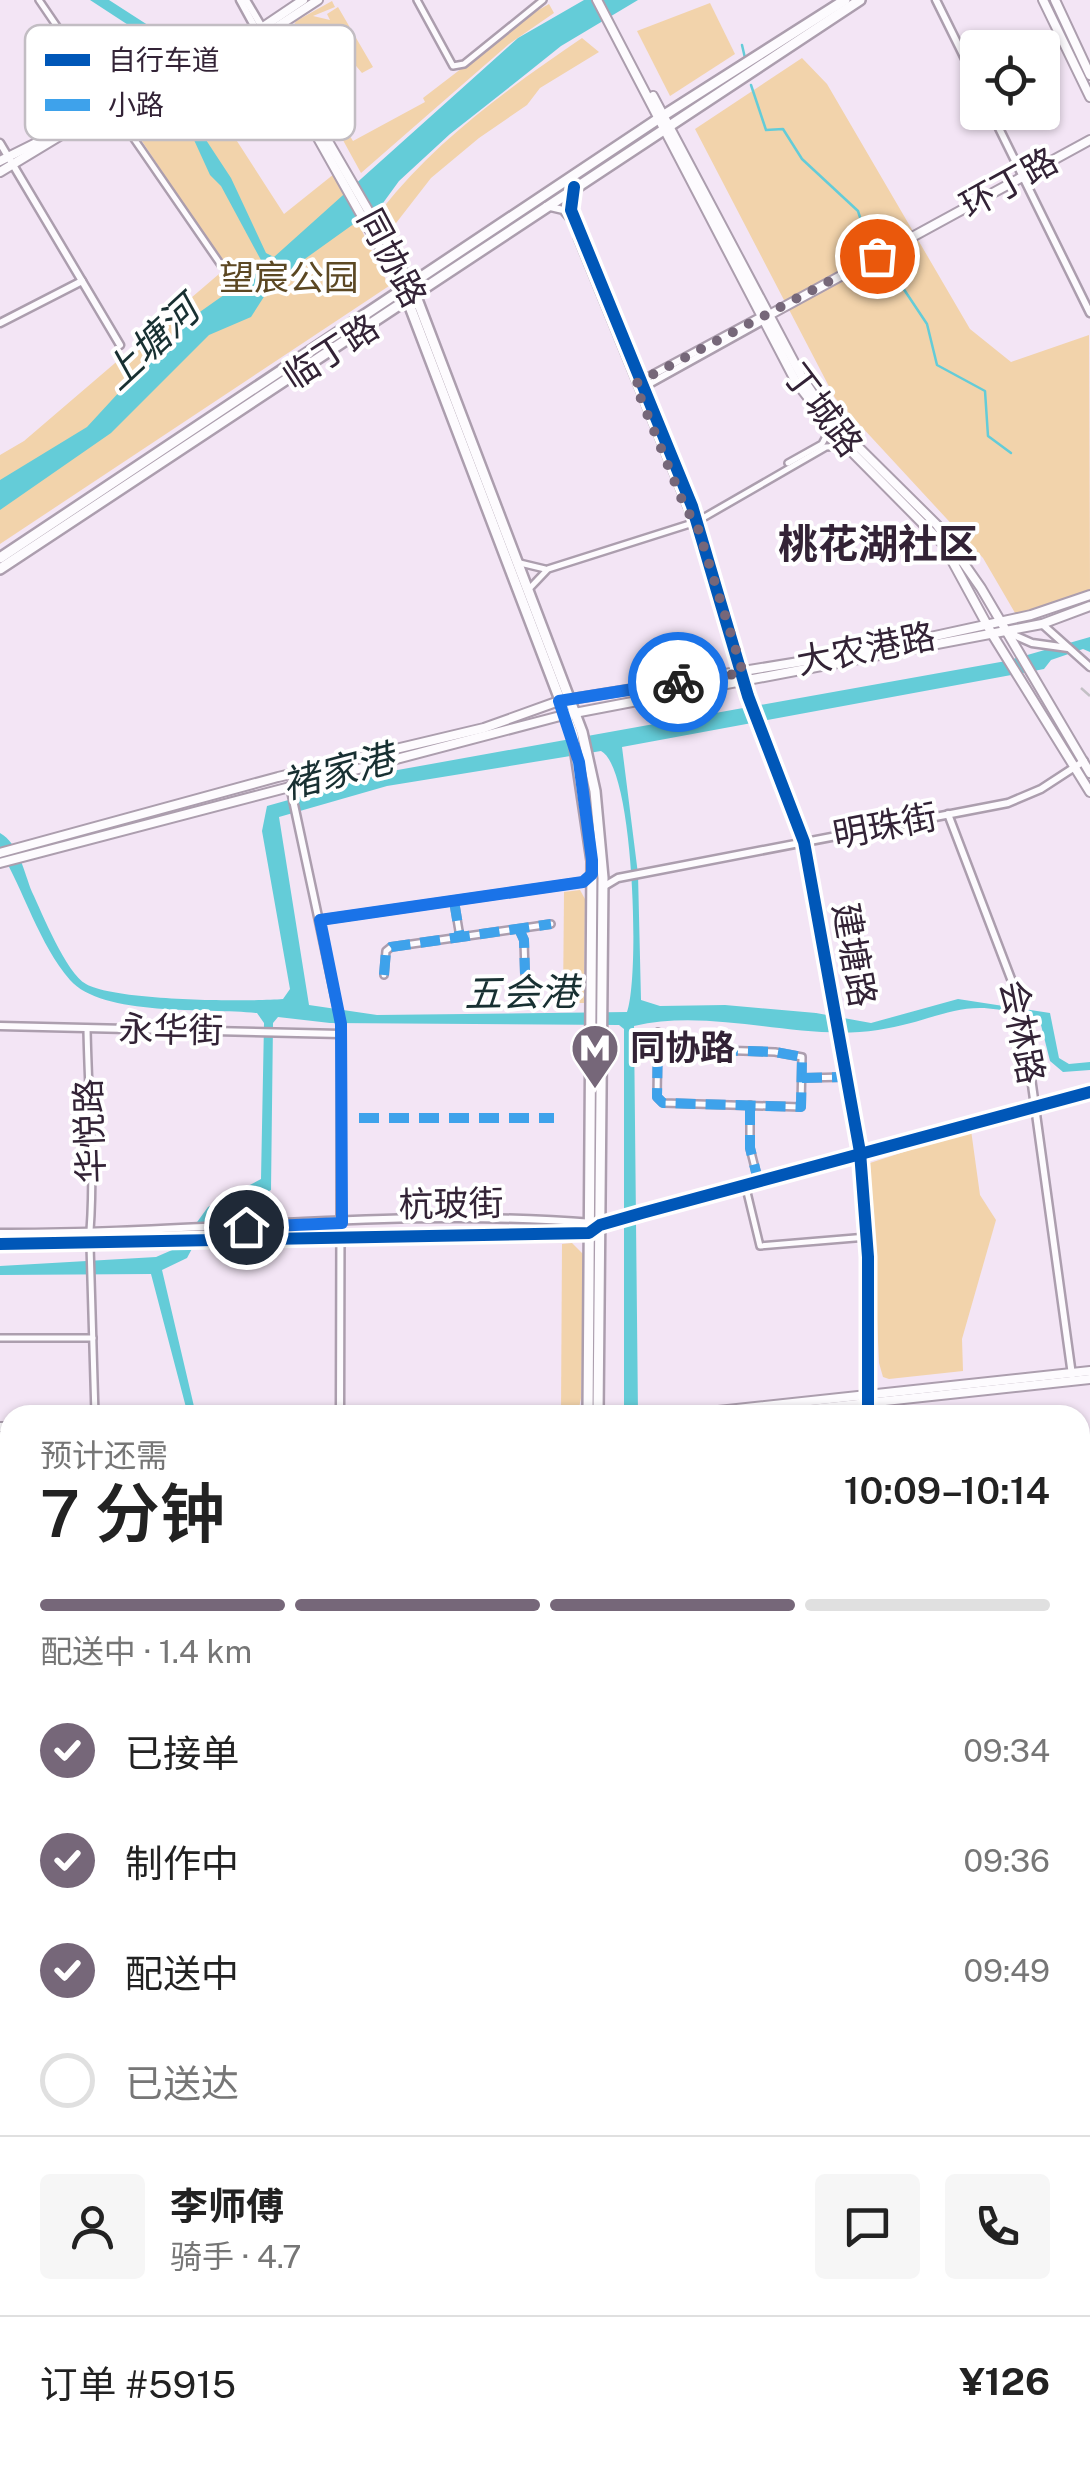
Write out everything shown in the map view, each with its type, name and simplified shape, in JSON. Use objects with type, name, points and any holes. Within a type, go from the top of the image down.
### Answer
[{"type":"main road","points":[[271,25],[304,0]]},
{"type":"main road","points":[[274,25],[318,0]]},
{"type":"main road","name":"丁城路","points":[[599,0],[796,382],[846,446],[943,544],[1018,676],[1090,773]]},
{"type":"main road","name":"临丁路","points":[[0,568],[845,0]]},
{"type":"main road","name":"临丁路","points":[[0,558],[574,187],[662,122],[860,0]]},
{"type":"main road","points":[[1043,0],[1090,98]]},
{"type":"main road","points":[[1055,0],[1090,75]]},
{"type":"main road","points":[[0,172],[7,162],[48,140]]},
{"type":"main road","name":"同协路","points":[[324,140],[410,293],[520,563],[564,700]]},
{"type":"main road","name":"环丁路","points":[[765,317],[1090,140]]},
{"type":"main road","name":"同协路","points":[[410,293],[570,714],[584,761],[597,872],[593,886],[598,1012],[588,1405]]},
{"type":"main road","name":"丁城路","points":[[765,317],[829,418],[937,525],[1030,674],[1080,764],[1090,792]]},
{"type":"main road","name":"大农港路","points":[[0,864],[25,851],[292,773],[484,728],[564,700],[743,678],[992,634],[1002,626],[1090,595]]},
{"type":"main road","name":"大农港路","points":[[0,853],[25,851],[570,714],[986,624],[1042,624],[1090,606]]},
{"type":"main road","name":"同协路","points":[[593,1227],[598,1405]]},
{"type":"main road","points":[[791,1405],[1090,1371]]},
{"type":"main road","points":[[1072,1376],[1090,1379]]},
{"type":"main road","points":[[821,1405],[868,1398]]},
{"type":"street","points":[[39,0],[56,25]]},
{"type":"street","name":"同协路","points":[[243,0],[258,25]]},
{"type":"street","points":[[417,0],[453,66],[464,64],[543,0]]},
{"type":"street","points":[[936,0],[960,49]]},
{"type":"street","points":[[1000,130],[1090,313]]},
{"type":"street","points":[[134,140],[221,265]]},
{"type":"street","points":[[0,143],[7,162],[120,345]]},
{"type":"street","name":"建塘路","points":[[574,187],[570,210],[639,386]]},
{"type":"street","name":"建塘路","points":[[545,206],[568,214],[696,522],[748,696],[804,842],[860,1152],[867,1237],[868,1405]]},
{"type":"street","points":[[0,323],[82,281]]},
{"type":"street","name":"环丁路","points":[[639,386],[765,317]]},
{"type":"street","points":[[529,589],[548,569],[696,522],[822,444],[831,428]]},
{"type":"street","points":[[770,477],[826,447],[846,446]]},
{"type":"street","points":[[520,563],[548,569]]},
{"type":"street","points":[[1042,624],[1090,667]]},
{"type":"street","points":[[1002,626],[1032,643],[1068,648]]},
{"type":"street","name":"明珠街","points":[[320,920],[593,886],[948,814],[1025,797],[1080,764]]},
{"type":"street","points":[[290,785],[340,1012],[340,1405]]},
{"type":"street","name":"会林路","points":[[948,814],[1018,988],[1072,1376]]},
{"type":"street","points":[[593,886],[597,872],[618,878]]},
{"type":"street","points":[[454,901],[460,937]]},
{"type":"street","points":[[384,975],[386,951],[392,947],[551,924]]},
{"type":"street","points":[[519,929],[524,940],[525,974]]},
{"type":"street","name":"永华街","points":[[0,1026],[278,1033],[341,1029]]},
{"type":"street","name":"华悦路","points":[[87,1028],[88,1125],[94,1171],[90,1234]]},
{"type":"street","points":[[658,1032],[657,1097],[663,1103],[801,1106],[802,1058],[775,1052],[658,1048]]},
{"type":"street","points":[[802,1078],[846,1077]]},
{"type":"street","name":"杭玻街","points":[[0,1244],[90,1245],[593,1227],[1090,1092]]},
{"type":"street","points":[[750,1105],[751,1155],[758,1180]]},
{"type":"street","points":[[744,1184],[760,1246],[867,1237]]},
{"type":"street","name":"杭玻街","points":[[0,1234],[342,1223],[593,1227]]},
{"type":"street","points":[[90,1245],[95,1405]]},
{"type":"street","points":[[0,1338],[92,1338]]},
{"type":"green space","points":[[332,1],[335,7],[313,16],[330,20],[327,14],[338,7],[348,25],[294,25]]},
{"type":"green space","points":[[710,3],[735,54],[670,96],[637,31]]},
{"type":"green space","points":[[549,4],[554,13],[509,44],[361,173],[343,140],[353,141],[425,102],[423,98]]},
{"type":"green space","points":[[355,36],[373,67],[362,73],[355,65]]},
{"type":"green space","points":[[582,38],[599,52],[540,88],[527,105],[431,178],[393,227],[382,209],[426,160],[501,95]]},
{"type":"green space","points":[[802,58],[827,84],[970,329],[1011,362],[1089,335],[1090,591],[1018,618],[983,558],[835,398],[695,129]]},
{"type":"green space","name":"望宸公园","points":[[141,140],[236,140],[284,214],[334,174],[389,286],[0,544],[0,455],[24,441],[226,268]]},
{"type":"green space","points":[[580,890],[585,899],[584,1003],[563,1003],[564,892]]},
{"type":"green space","points":[[971,1130],[980,1195],[996,1220],[962,1339],[963,1371],[883,1377],[879,1363],[870,1163]]},
{"type":"green space","points":[[572,1243],[584,1255],[580,1405],[561,1405],[562,1244]]},
{"type":"water","points":[[90,0],[109,0],[148,25],[128,25]]},
{"type":"water","points":[[584,0],[638,0],[561,46],[450,134],[399,181],[383,203],[295,266],[267,292],[251,317],[209,335],[111,433],[0,510],[0,480],[87,427],[180,326],[259,270],[262,262],[221,186],[210,175],[194,140],[206,140],[231,178],[266,253],[274,257],[518,38]]},
{"type":"water","points":[[1090,637],[1090,652],[1083,649],[1051,660],[1044,669],[622,747],[638,874],[641,1000],[660,1006],[725,1005],[816,1013],[871,1023],[958,999],[1050,1013],[1059,1058],[1069,1064],[1090,1062],[1090,1070],[1063,1072],[1050,1061],[1041,1025],[995,1009],[958,1010],[878,1030],[848,1032],[695,1020],[634,1026],[638,1405],[624,1405],[624,1029],[619,1025],[330,1023],[278,1017],[273,1023],[271,1190],[240,1207],[209,1217],[187,1258],[162,1270],[194,1405],[185,1405],[151,1274],[0,1275],[0,1266],[156,1257],[179,1247],[208,1207],[261,1179],[264,1023],[257,1013],[131,1005],[85,992],[70,980],[49,950],[0,850],[0,833],[16,851],[63,956],[86,984],[152,997],[283,999],[290,989],[262,831],[267,806],[392,771],[1006,661]],"holes":[[[601,751],[612,765],[621,793],[633,918],[627,1012],[377,1015],[309,1005],[279,817],[387,786]]]},
{"type":"waterway","points":[[742,45],[745,58]]},
{"type":"waterway","points":[[751,85],[766,130],[783,129],[802,159],[858,211],[866,236],[878,252]]},
{"type":"waterway","points":[[883,258],[927,324],[937,365],[985,391],[988,436],[1011,453]]},
{"type":"railway","points":[[1081,688],[1090,696]]},
{"type":"marked path","points":[[454,901],[460,937]]},
{"type":"marked path","points":[[384,975],[386,951],[391,947],[551,924]]},
{"type":"marked path","points":[[519,929],[524,940],[525,974]]},
{"type":"marked path","points":[[658,1032],[657,1097],[663,1103],[801,1107],[802,1057],[775,1052],[658,1048]]},
{"type":"marked path","points":[[802,1078],[846,1077]]},
{"type":"marked path","points":[[750,1105],[750,1148],[758,1180]]},
{"type":"marked path","points":[[359,1118],[554,1118]]},
{"type":"cycle path","points":[[574,187],[571,210],[692,506],[748,696],[804,842],[860,1152],[868,1257],[868,1405]]},
{"type":"cycle path","points":[[0,1244],[589,1233],[600,1225],[642,1213],[1090,1092]]},
{"type":"way so far","points":[[678,682],[743,673],[696,522],[686,510],[635,384],[877,256]]},
{"type":"place","name":"同协路","points":[[595,1090]]},
{"type":"district","name":"桃花湖社区","points":[[878,544]]},
{"type":"route","points":[[246,1227],[342,1223],[341,1024],[320,920],[583,882],[592,874],[592,860],[579,762],[573,734],[559,701],[678,682]]},
{"type":"water label","name":"上塘河","points":[[151,343]]},
{"type":"water label","name":"褚家港","points":[[338,772]]},
{"type":"water label","name":"五会港","points":[[521,993]]}]
